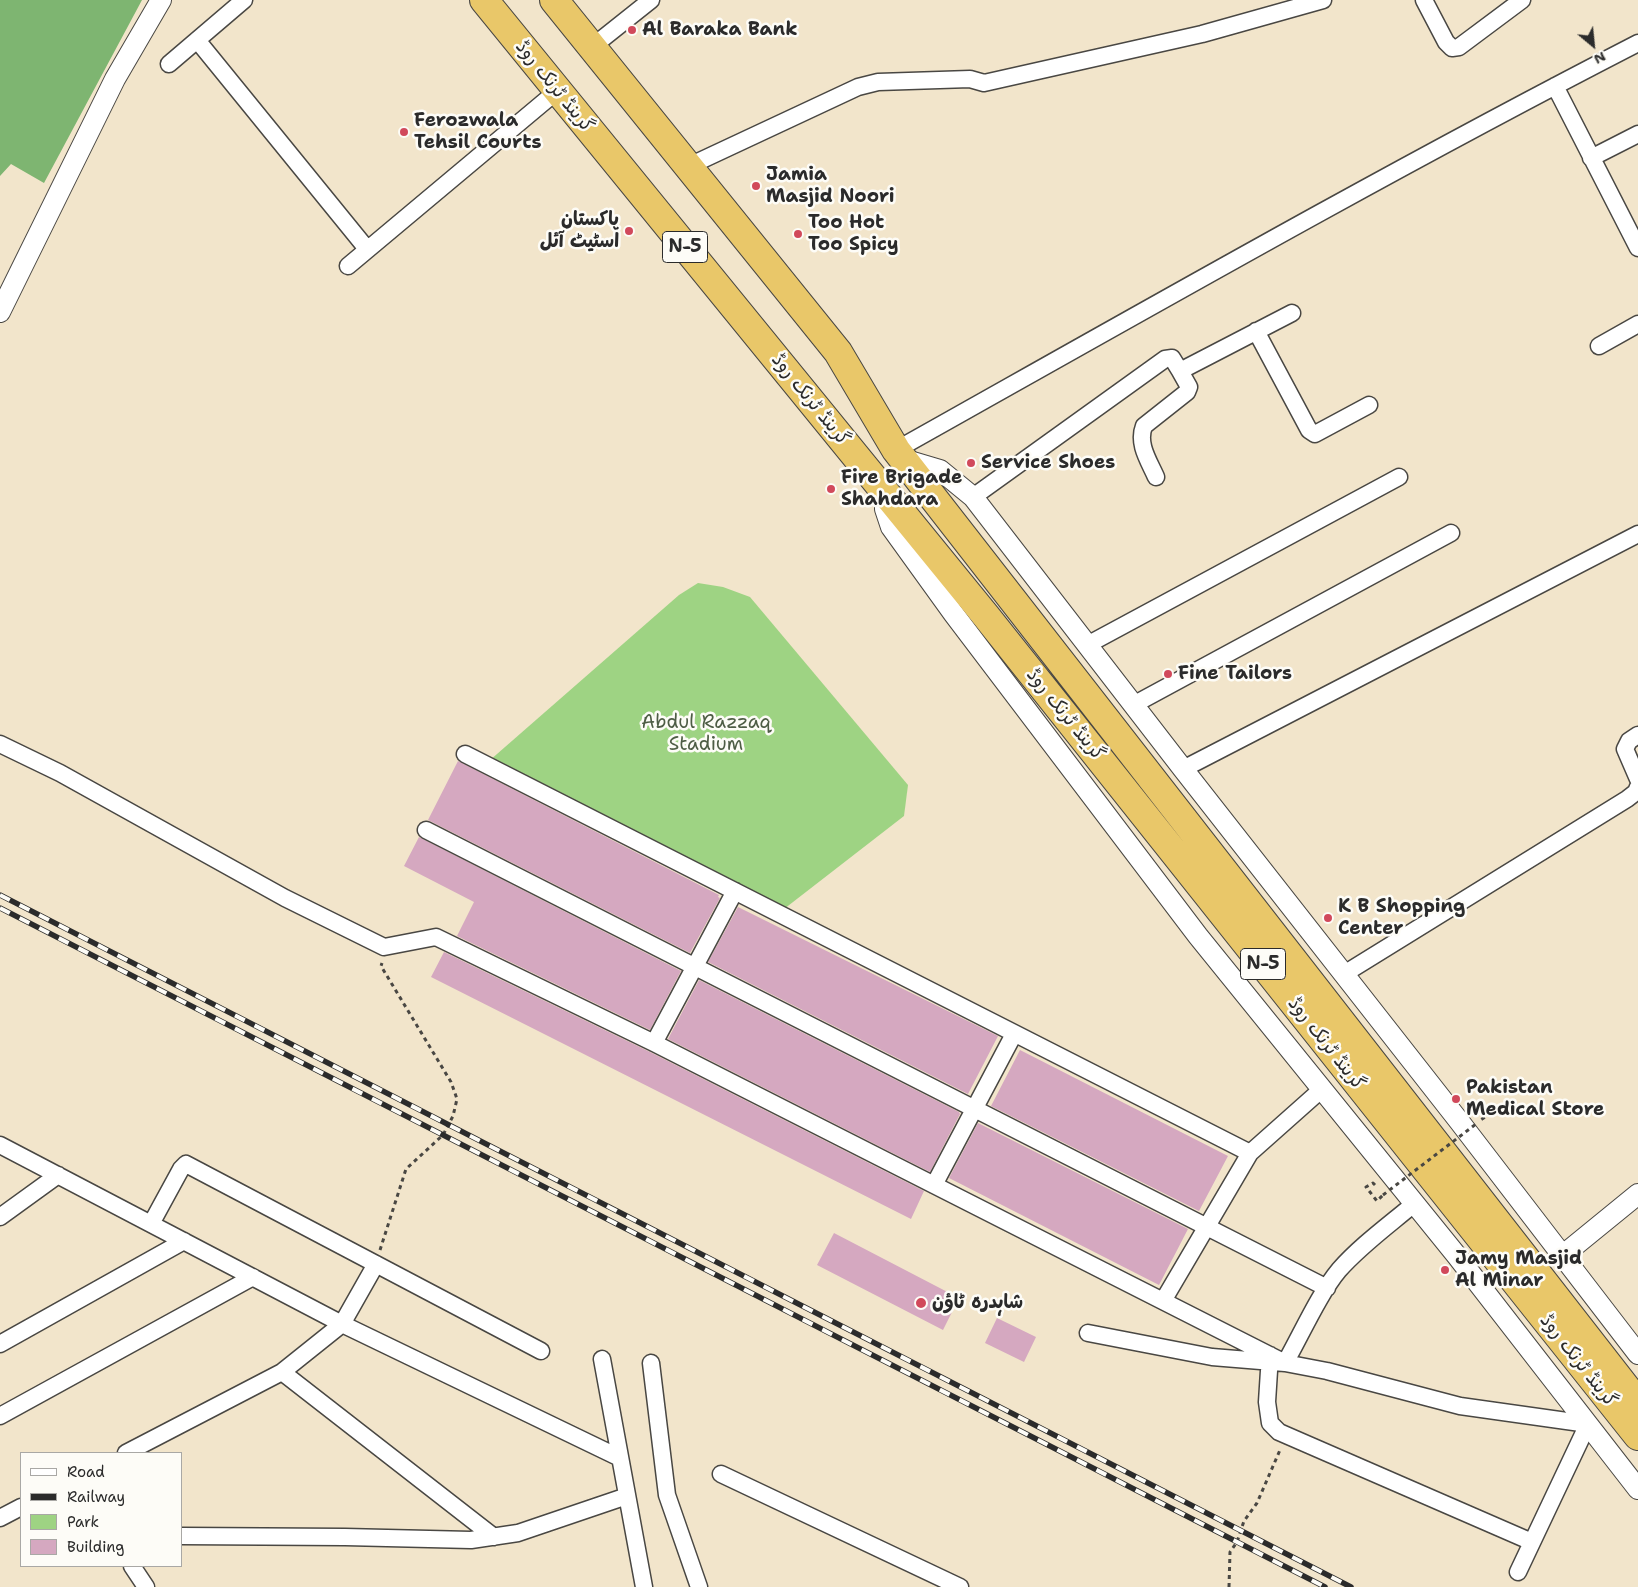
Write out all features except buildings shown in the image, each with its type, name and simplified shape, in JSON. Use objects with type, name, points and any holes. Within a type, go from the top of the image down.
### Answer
[{"type":"highway","name":"گرینڈ ٹرنک روڈ","points":[[484,0],[986,616],[1638,1436]]},
{"type":"highway","name":"گرینڈ ٹرنک روڈ","points":[[554,0],[838,352],[899,454],[1638,1403]]},
{"type":"street","points":[[0,312],[115,79],[161,0]]},
{"type":"street","points":[[169,64],[244,0]]},
{"type":"street","points":[[592,46],[651,0]]},
{"type":"street","points":[[689,166],[842,93],[871,83],[970,79],[984,83],[1202,34],[1323,0]]},
{"type":"street","points":[[1424,0],[1446,42],[1452,48],[1460,47],[1522,0]]},
{"type":"street","points":[[197,40],[367,249]]},
{"type":"street","points":[[899,454],[1271,240],[1638,43]]},
{"type":"street","points":[[1555,86],[1638,248]]},
{"type":"street","points":[[348,266],[557,91]]},
{"type":"street","points":[[1591,158],[1638,134]]},
{"type":"street","points":[[1180,371],[1292,313]]},
{"type":"street","points":[[1599,346],[1638,324]]},
{"type":"street","points":[[1256,331],[1310,430],[1315,434],[1369,406]]},
{"type":"street","points":[[973,497],[1165,359],[1172,358],[1189,387],[1187,392],[1144,426],[1141,434],[1143,446],[1156,477]]},
{"type":"street","points":[[899,454],[940,470],[973,497],[1638,1354]]},
{"type":"street","points":[[1087,645],[1399,477]]},
{"type":"street","points":[[885,493],[886,509],[891,527],[953,613],[1198,936],[1415,1203],[1638,1489]]},
{"type":"street","points":[[1133,705],[1451,534]]},
{"type":"street","points":[[1183,769],[1638,534]]},
{"type":"street","points":[[1638,735],[1630,741],[1625,749],[1638,779]]},
{"type":"street","points":[[0,744],[60,773],[285,898],[384,947],[436,937],[654,1042],[1163,1301],[1274,1360]]},
{"type":"street","points":[[465,754],[1250,1153]]},
{"type":"street","points":[[1344,974],[1627,799],[1636,792],[1638,787]]},
{"type":"street","points":[[426,830],[1327,1288]]},
{"type":"street","points":[[654,1042],[735,891]]},
{"type":"street","points":[[934,1185],[1014,1034]]},
{"type":"street","points":[[1163,1301],[1250,1153],[1322,1090]]},
{"type":"street","points":[[0,1145],[342,1324],[620,1458]]},
{"type":"street","points":[[151,1224],[181,1169],[186,1164],[541,1351]]},
{"type":"street","points":[[0,1217],[58,1175]]},
{"type":"street","points":[[1562,1256],[1638,1194]]},
{"type":"street","points":[[1415,1203],[1338,1271],[1274,1360],[1268,1402],[1270,1423],[1279,1432],[1532,1542]]},
{"type":"street","points":[[0,1344],[184,1241]]},
{"type":"street","points":[[128,1452],[282,1372],[342,1324],[376,1264]]},
{"type":"street","points":[[0,1416],[253,1277]]},
{"type":"street","points":[[1088,1333],[1212,1357],[1274,1360],[1327,1371],[1460,1406],[1588,1424]]},
{"type":"street","points":[[602,1358],[644,1587]]},
{"type":"street","points":[[651,1363],[667,1495],[699,1587]]},
{"type":"street","points":[[282,1372],[494,1537]]},
{"type":"street","points":[[1518,1572],[1588,1424]]},
{"type":"street","points":[[721,1474],[960,1587]]},
{"type":"street","points":[[182,1536],[471,1540],[518,1533],[627,1496]]},
{"type":"street","points":[[0,1518],[20,1508]]},
{"type":"street","points":[[133,1567],[146,1587]]},
{"type":"path","points":[[376,1264],[406,1169],[443,1135],[453,1116],[458,1099],[451,1082],[382,966],[384,947]]},
{"type":"path","points":[[1377,1188],[1373,1183],[1366,1188],[1377,1201],[1476,1124]]},
{"type":"path","points":[[1229,1587],[1230,1552],[1237,1542],[1244,1520],[1257,1503],[1286,1435]]},
{"type":"green space","points":[[0,0],[142,0],[44,183],[11,164],[0,176]]},
{"type":"green space","name":"Abdul Razzaq Stadium","points":[[698,583],[723,587],[750,597],[908,785],[904,816],[784,909],[489,761],[679,595]]},
{"type":"railway","points":[[0,895],[1351,1587]]},
{"type":"railway","points":[[0,908],[1325,1587]]},
{"type":"place","name":"Al Baraka Bank","points":[[632,30]]},
{"type":"place","name":"Ferozwala Tehsil Courts","points":[[404,132]]},
{"type":"place","name":"Jamia Masjid Noori","points":[[756,186]]},
{"type":"place","name":"پاکستان اسٹیٹ آئل","points":[[629,231]]},
{"type":"place","name":"Too Hot Too Spicy","points":[[798,234]]},
{"type":"place","name":"Service Shoes","points":[[971,463]]},
{"type":"place","name":"Fire Brigade Shahdara","points":[[831,489]]},
{"type":"place","name":"Fine Tailors","points":[[1168,674]]},
{"type":"place","name":"K B Shopping Center","points":[[1328,918]]},
{"type":"place","name":"Pakistan Medical Store","points":[[1456,1099]]},
{"type":"place","name":"Jamy Masjid Al Minar","points":[[1445,1270]]},
{"type":"place","name":"شاہدرہ ٹاؤن","points":[[921,1303]]}]
